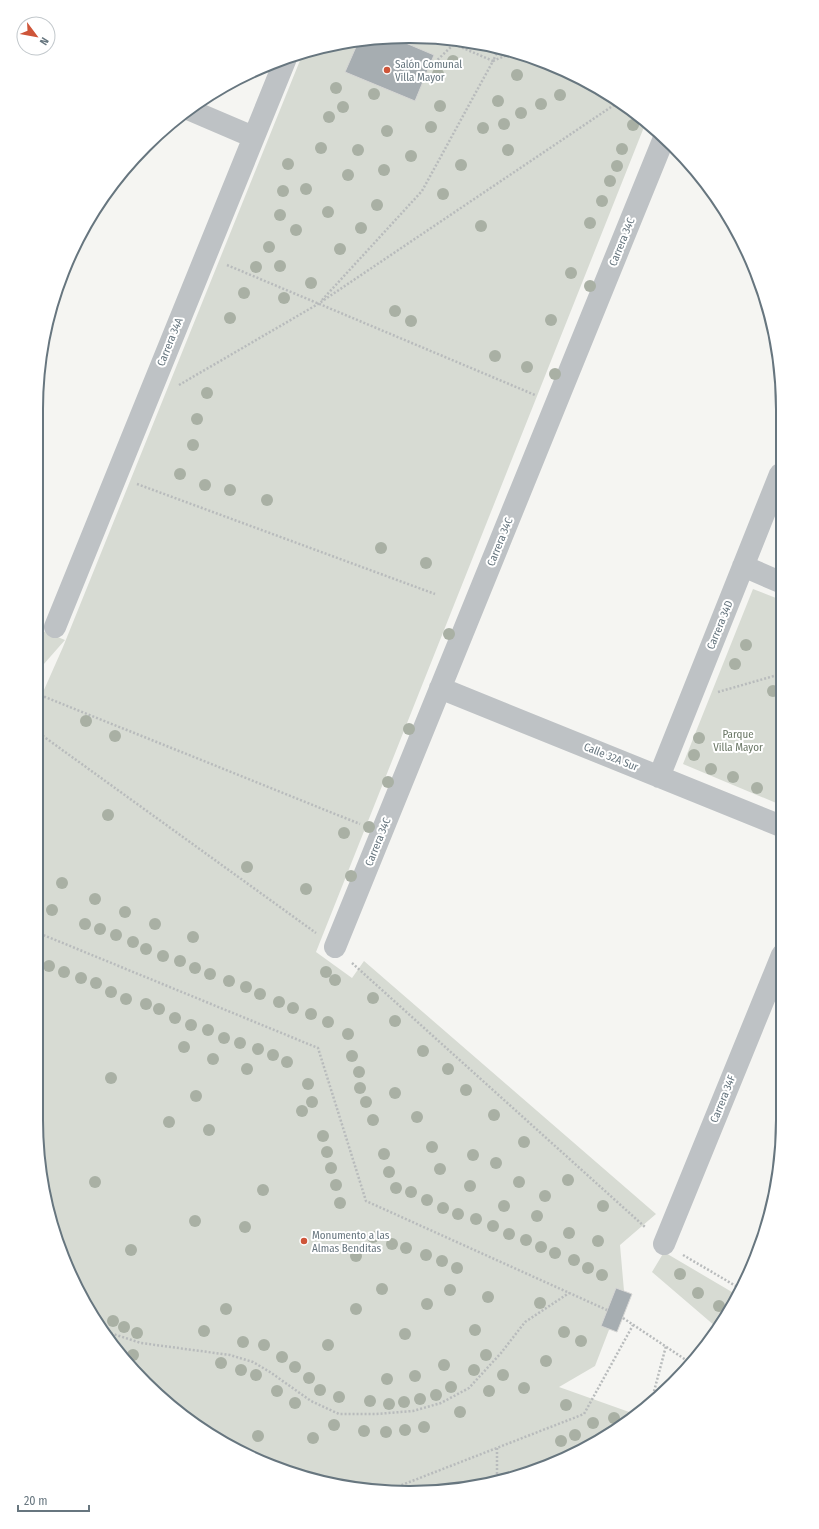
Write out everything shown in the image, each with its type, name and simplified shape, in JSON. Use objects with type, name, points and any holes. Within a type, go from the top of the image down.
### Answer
[{"type":"street","name":"Carrera 34A","points":[[55,627],[283,66]]},
{"type":"street","points":[[196,112],[254,137]]},
{"type":"street","name":"Carrera 34C","points":[[335,947],[662,144]]},
{"type":"street","name":"Carrera 34D","points":[[659,776],[776,484]]},
{"type":"street","points":[[743,566],[776,580]]},
{"type":"street","name":"Calle 32A Sur","points":[[440,688],[776,824]]},
{"type":"street","name":"Carrera 34F","points":[[664,1244],[776,970]]},
{"type":"path","points":[[429,68],[452,46]]},
{"type":"path","points":[[460,46],[493,61],[506,56]]},
{"type":"path","points":[[318,304],[422,191],[497,53]]},
{"type":"path","points":[[174,388],[318,304],[614,105]]},
{"type":"path","points":[[205,256],[556,404]]},
{"type":"path","points":[[130,482],[435,594]]},
{"type":"path","points":[[689,701],[776,675]]},
{"type":"path","points":[[43,697],[363,825]]},
{"type":"path","points":[[43,737],[335,947],[664,1244],[736,1286]]},
{"type":"path","points":[[43,935],[318,1048],[366,1201],[608,1310]]},
{"type":"path","points":[[113,1334],[141,1343],[230,1355],[253,1362],[311,1401],[339,1414],[376,1414],[413,1411],[441,1404],[469,1388],[525,1322],[570,1293]]},
{"type":"path","points":[[623,1318],[686,1360]]},
{"type":"path","points":[[400,1486],[584,1414],[633,1325]]},
{"type":"path","points":[[654,1393],[666,1346]]},
{"type":"path","points":[[497,1448],[497,1476]]},
{"type":"green space","points":[[386,44],[433,44],[481,50],[527,62],[572,81],[613,105],[644,128],[316,952],[352,978],[364,961],[656,1214],[620,1245],[624,1291],[595,1366],[559,1387],[630,1412],[593,1437],[572,1448],[527,1467],[504,1474],[457,1483],[433,1485],[410,1486],[362,1483],[315,1474],[292,1467],[247,1448],[226,1437],[186,1410],[168,1395],[150,1379],[119,1343],[92,1303],[71,1260],[62,1237],[50,1191],[44,1143],[43,692],[63,647],[300,59],[338,50]]},
{"type":"green space","name":"Parque Villa Mayor","points":[[753,589],[776,598],[776,803],[683,764]]},
{"type":"green space","points":[[43,631],[65,640],[43,665]]},
{"type":"green space","points":[[664,1252],[733,1292],[713,1324],[652,1272]]},
{"type":"building","name":"Salón Comunal Villa Mayor","points":[[406,43],[434,55],[415,101],[345,72],[356,47]]},
{"type":"building","points":[[616,1288],[632,1294],[617,1332],[601,1326]]},
{"type":"place","name":"Salón Comunal Villa Mayor","points":[[387,70]]},
{"type":"place","name":"Monumento a las Almas Benditas","points":[[304,1241]]}]
